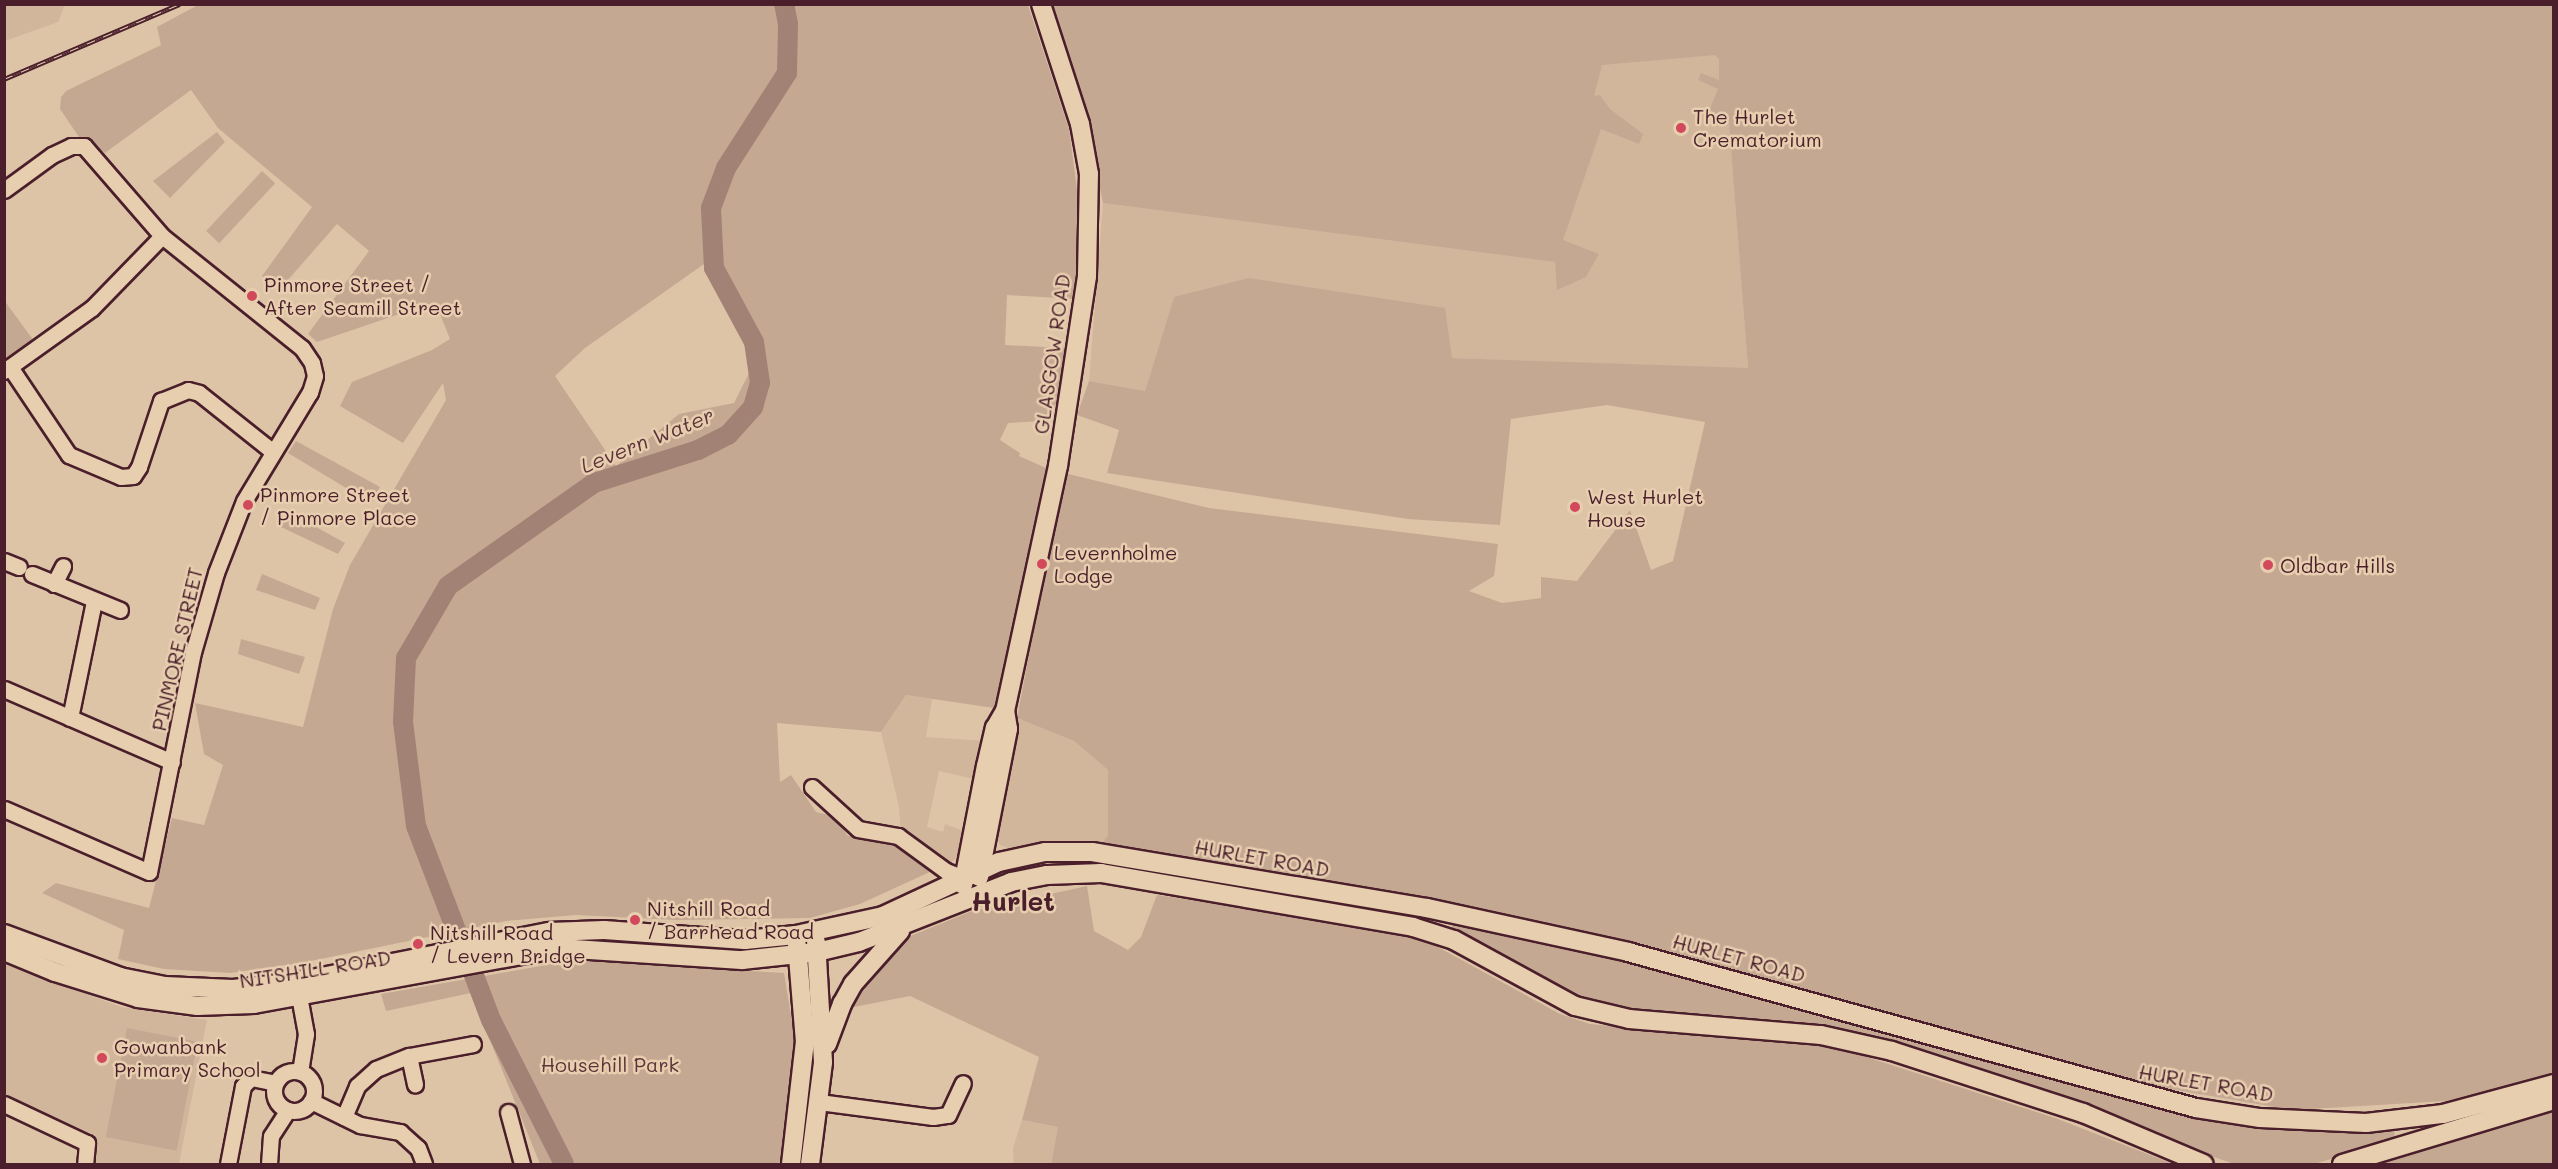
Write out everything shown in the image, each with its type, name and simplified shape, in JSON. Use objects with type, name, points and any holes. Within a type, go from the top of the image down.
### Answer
[{"type":"main road","name":"GLASGOW ROAD","points":[[962,877],[995,728],[1005,711],[1058,466],[1076,369],[1088,266],[1087,164],[1080,124],[1041,4]]},
{"type":"main road","name":"GLASGOW ROAD","points":[[972,895],[1008,729],[1005,711]]},
{"type":"main road","name":"HURLET ROAD","points":[[815,932],[865,922],[914,903],[979,868],[1045,852],[1092,852],[1427,908],[1716,974],[2109,1087],[2196,1108],[2260,1118],[2366,1123],[2443,1114],[2553,1084]]},
{"type":"main road","name":"HURLET ROAD","points":[[817,952],[909,924],[972,895],[1047,875],[1101,873],[1413,927],[1454,940],[1575,1006],[1629,1019],[1821,1035],[1892,1051],[2083,1113],[2204,1164]]},
{"type":"main road","points":[[962,877],[972,895]]},
{"type":"main road","points":[[815,932],[817,952],[813,1039],[792,1161],[811,1162],[823,1062],[832,1028],[853,984],[875,956],[909,924]]},
{"type":"main road","name":"NITSHILL ROAD","points":[[4,951],[97,987],[168,1004],[224,1006],[522,944],[577,930],[733,940],[815,932]]},
{"type":"main road","name":"NITSHILL ROAD","points":[[4,934],[99,972],[137,981],[233,990],[297,990]]},
{"type":"main road","points":[[796,935],[813,1039],[823,1062]]},
{"type":"main road","name":"NITSHILL ROAD","points":[[522,944],[588,947],[712,960],[817,952]]},
{"type":"main road","points":[[2342,1164],[2553,1100]]},
{"type":"street","name":"PINMORE STREET","points":[[4,190],[52,154],[71,146],[84,146],[162,236],[302,348],[312,363],[314,385],[272,451],[244,501],[216,573],[193,652],[149,872],[4,809]]},
{"type":"street","points":[[162,236],[97,304],[7,369],[69,455],[121,477],[133,476],[139,467],[161,401],[188,390],[199,393],[272,451]]},
{"type":"street","points":[[4,561],[94,601],[120,610]]},
{"type":"street","points":[[54,584],[63,566]]},
{"type":"street","points":[[70,718],[94,601]]},
{"type":"street","points":[[4,689],[172,762]]},
{"type":"street","points":[[812,787],[858,829],[898,836],[946,872],[962,877]]},
{"type":"street","points":[[297,990],[306,1034],[300,1072]]},
{"type":"street","points":[[344,1117],[357,1086],[376,1070],[409,1056],[473,1044]]},
{"type":"street","points":[[409,1056],[415,1084]]},
{"type":"street","points":[[287,1072],[300,1072],[313,1084],[311,1101],[303,1109],[288,1110],[278,1103],[276,1083],[287,1072]]},
{"type":"street","points":[[228,1164],[243,1086],[251,1078],[276,1083]]},
{"type":"street","points":[[819,1102],[941,1116],[948,1115],[963,1083]]},
{"type":"street","points":[[311,1101],[360,1125],[400,1132],[418,1148],[424,1164]]},
{"type":"street","points":[[4,1104],[87,1143],[85,1164]]},
{"type":"street","points":[[269,1164],[271,1136],[288,1110]]},
{"type":"street","points":[[508,1112],[522,1164]]},
{"type":"shaded area","points":[[5,4],[65,5],[58,22],[5,41]]},
{"type":"shaded area","points":[[1570,38],[1725,48],[1748,369],[1452,358],[1174,297],[1145,391],[1089,381],[1103,203],[1555,262]]},
{"type":"shaded area","points":[[906,695],[932,699],[926,737],[987,741],[978,780],[939,771],[927,827],[943,832],[945,824],[966,832],[956,858],[946,867],[901,834],[899,807],[881,732]]},
{"type":"shaded area","points":[[1017,718],[1074,741],[1108,770],[1108,835],[1104,842],[1066,841],[1014,850],[1000,845],[996,835]]},
{"type":"shaded area","name":"Gowanbank Primary School","points":[[5,964],[121,1007],[207,1020],[179,1164],[93,1164],[95,1135],[5,1095]]},
{"type":"shaded area","points":[[1022,1120],[1058,1127],[1051,1164],[1014,1164],[1013,1148]]},
{"type":"green space","points":[[198,5],[1028,5],[1069,129],[1081,220],[1074,299],[1007,295],[1005,345],[1067,348],[1058,402],[1043,421],[1008,423],[1000,440],[1020,453],[1019,456],[1046,468],[1017,615],[994,708],[906,695],[881,732],[777,723],[780,782],[791,775],[816,812],[833,816],[848,836],[889,840],[912,850],[932,871],[860,904],[810,918],[677,920],[576,915],[506,921],[301,963],[230,973],[164,969],[118,959],[124,930],[42,893],[56,883],[149,908],[172,818],[204,825],[223,765],[204,754],[195,703],[303,727],[333,609],[350,565],[446,400],[443,383],[403,443],[340,406],[352,382],[432,350],[450,339],[435,302],[317,342],[308,334],[369,251],[337,224],[280,289],[262,276],[312,207],[218,128],[191,90],[105,153],[86,137],[79,137],[60,109],[61,97],[66,91],[161,45],[157,27]],"holes":[[[704,264],[754,363],[734,403],[679,414],[616,466],[555,376],[585,348]]]},
{"type":"green space","points":[[1053,5],[2553,5],[2553,1075],[2446,1101],[2293,1110],[2118,1080],[1775,983],[1101,846],[1108,835],[1108,770],[1074,741],[1017,718],[1064,473],[1209,508],[1498,544],[1494,576],[1469,591],[1502,603],[1541,598],[1541,577],[1577,581],[1630,510],[1651,570],[1673,561],[1705,422],[1607,405],[1511,419],[1500,525],[1408,519],[1107,473],[1119,430],[1077,415],[1089,381],[1145,391],[1174,297],[1249,278],[1445,308],[1452,358],[1748,368],[1729,121],[1708,113],[1718,89],[1698,80],[1701,73],[1719,80],[1719,59],[1715,55],[1602,65],[1594,96],[1600,95],[1610,109],[1643,134],[1639,144],[1601,129],[1563,240],[1599,254],[1586,277],[1557,290],[1555,262],[1103,203],[1086,121]]},
{"type":"green space","points":[[217,132],[225,142],[170,198],[153,181]]},
{"type":"green space","points":[[262,171],[275,183],[219,243],[206,231]]},
{"type":"green space","points":[[4,300],[34,341],[5,360],[4,360]]},
{"type":"green space","points":[[296,441],[380,487],[371,503],[288,453]]},
{"type":"green space","points":[[289,512],[345,543],[338,554],[281,527]]},
{"type":"green space","points":[[262,574],[320,598],[315,610],[256,590]]},
{"type":"green space","points":[[241,639],[305,657],[299,674],[238,654]]},
{"type":"green space","points":[[1087,886],[1094,931],[1128,950],[1141,937],[1157,895],[1355,925],[1425,940],[1560,1014],[1590,1024],[1839,1048],[2058,1119],[2173,1164],[1051,1164],[1058,1127],[1022,1120],[1039,1057],[910,996],[849,1008],[908,937],[972,911]]},
{"type":"green space","points":[[1452,922],[1654,967],[2191,1115],[2308,1131],[2394,1128],[2395,1140],[2314,1164],[2234,1164],[1924,1055],[1833,1027],[1641,1015],[1575,1000],[1452,929]]},
{"type":"green space","name":"Househill Park","points":[[575,960],[784,973],[795,1040],[781,1164],[540,1164],[471,993],[386,1011],[381,994]]},
{"type":"green space","points":[[127,1028],[198,1042],[176,1151],[106,1137]]},
{"type":"green space","points":[[2553,1110],[2553,1164],[2376,1164]]},
{"type":"waterway","name":"Levern Water","points":[[461,943],[416,826],[403,722],[406,658],[448,586],[594,483],[698,450],[728,435],[753,407],[760,383],[754,342],[714,268],[711,208],[726,168],[787,73],[788,24],[784,4]]},
{"type":"waterway","name":"Levern Water","points":[[472,970],[491,1020],[564,1164]]},
{"type":"railway","points":[[4,79],[180,4]]},
{"type":"place","name":"The Hurlet Crematorium","points":[[1681,128]]},
{"type":"place","name":"Pinmore Street / After Seamill Street","points":[[252,296]]},
{"type":"place","name":"Pinmore Street / Pinmore Place","points":[[248,505]]},
{"type":"place","name":"West Hurlet House","points":[[1575,507]]},
{"type":"place","name":"Levernholme Lodge","points":[[1042,564]]},
{"type":"place","name":"Oldbar Hills","points":[[2268,565]]},
{"type":"place","name":"Nitshill Road / Barrhead Road","points":[[635,920]]},
{"type":"place","name":"Nitshill Road / Levern Bridge","points":[[418,944]]},
{"type":"place","name":"Gowanbank Primary School","points":[[102,1058]]},
{"type":"district","name":"Hurlet","points":[[1013,902]]}]
